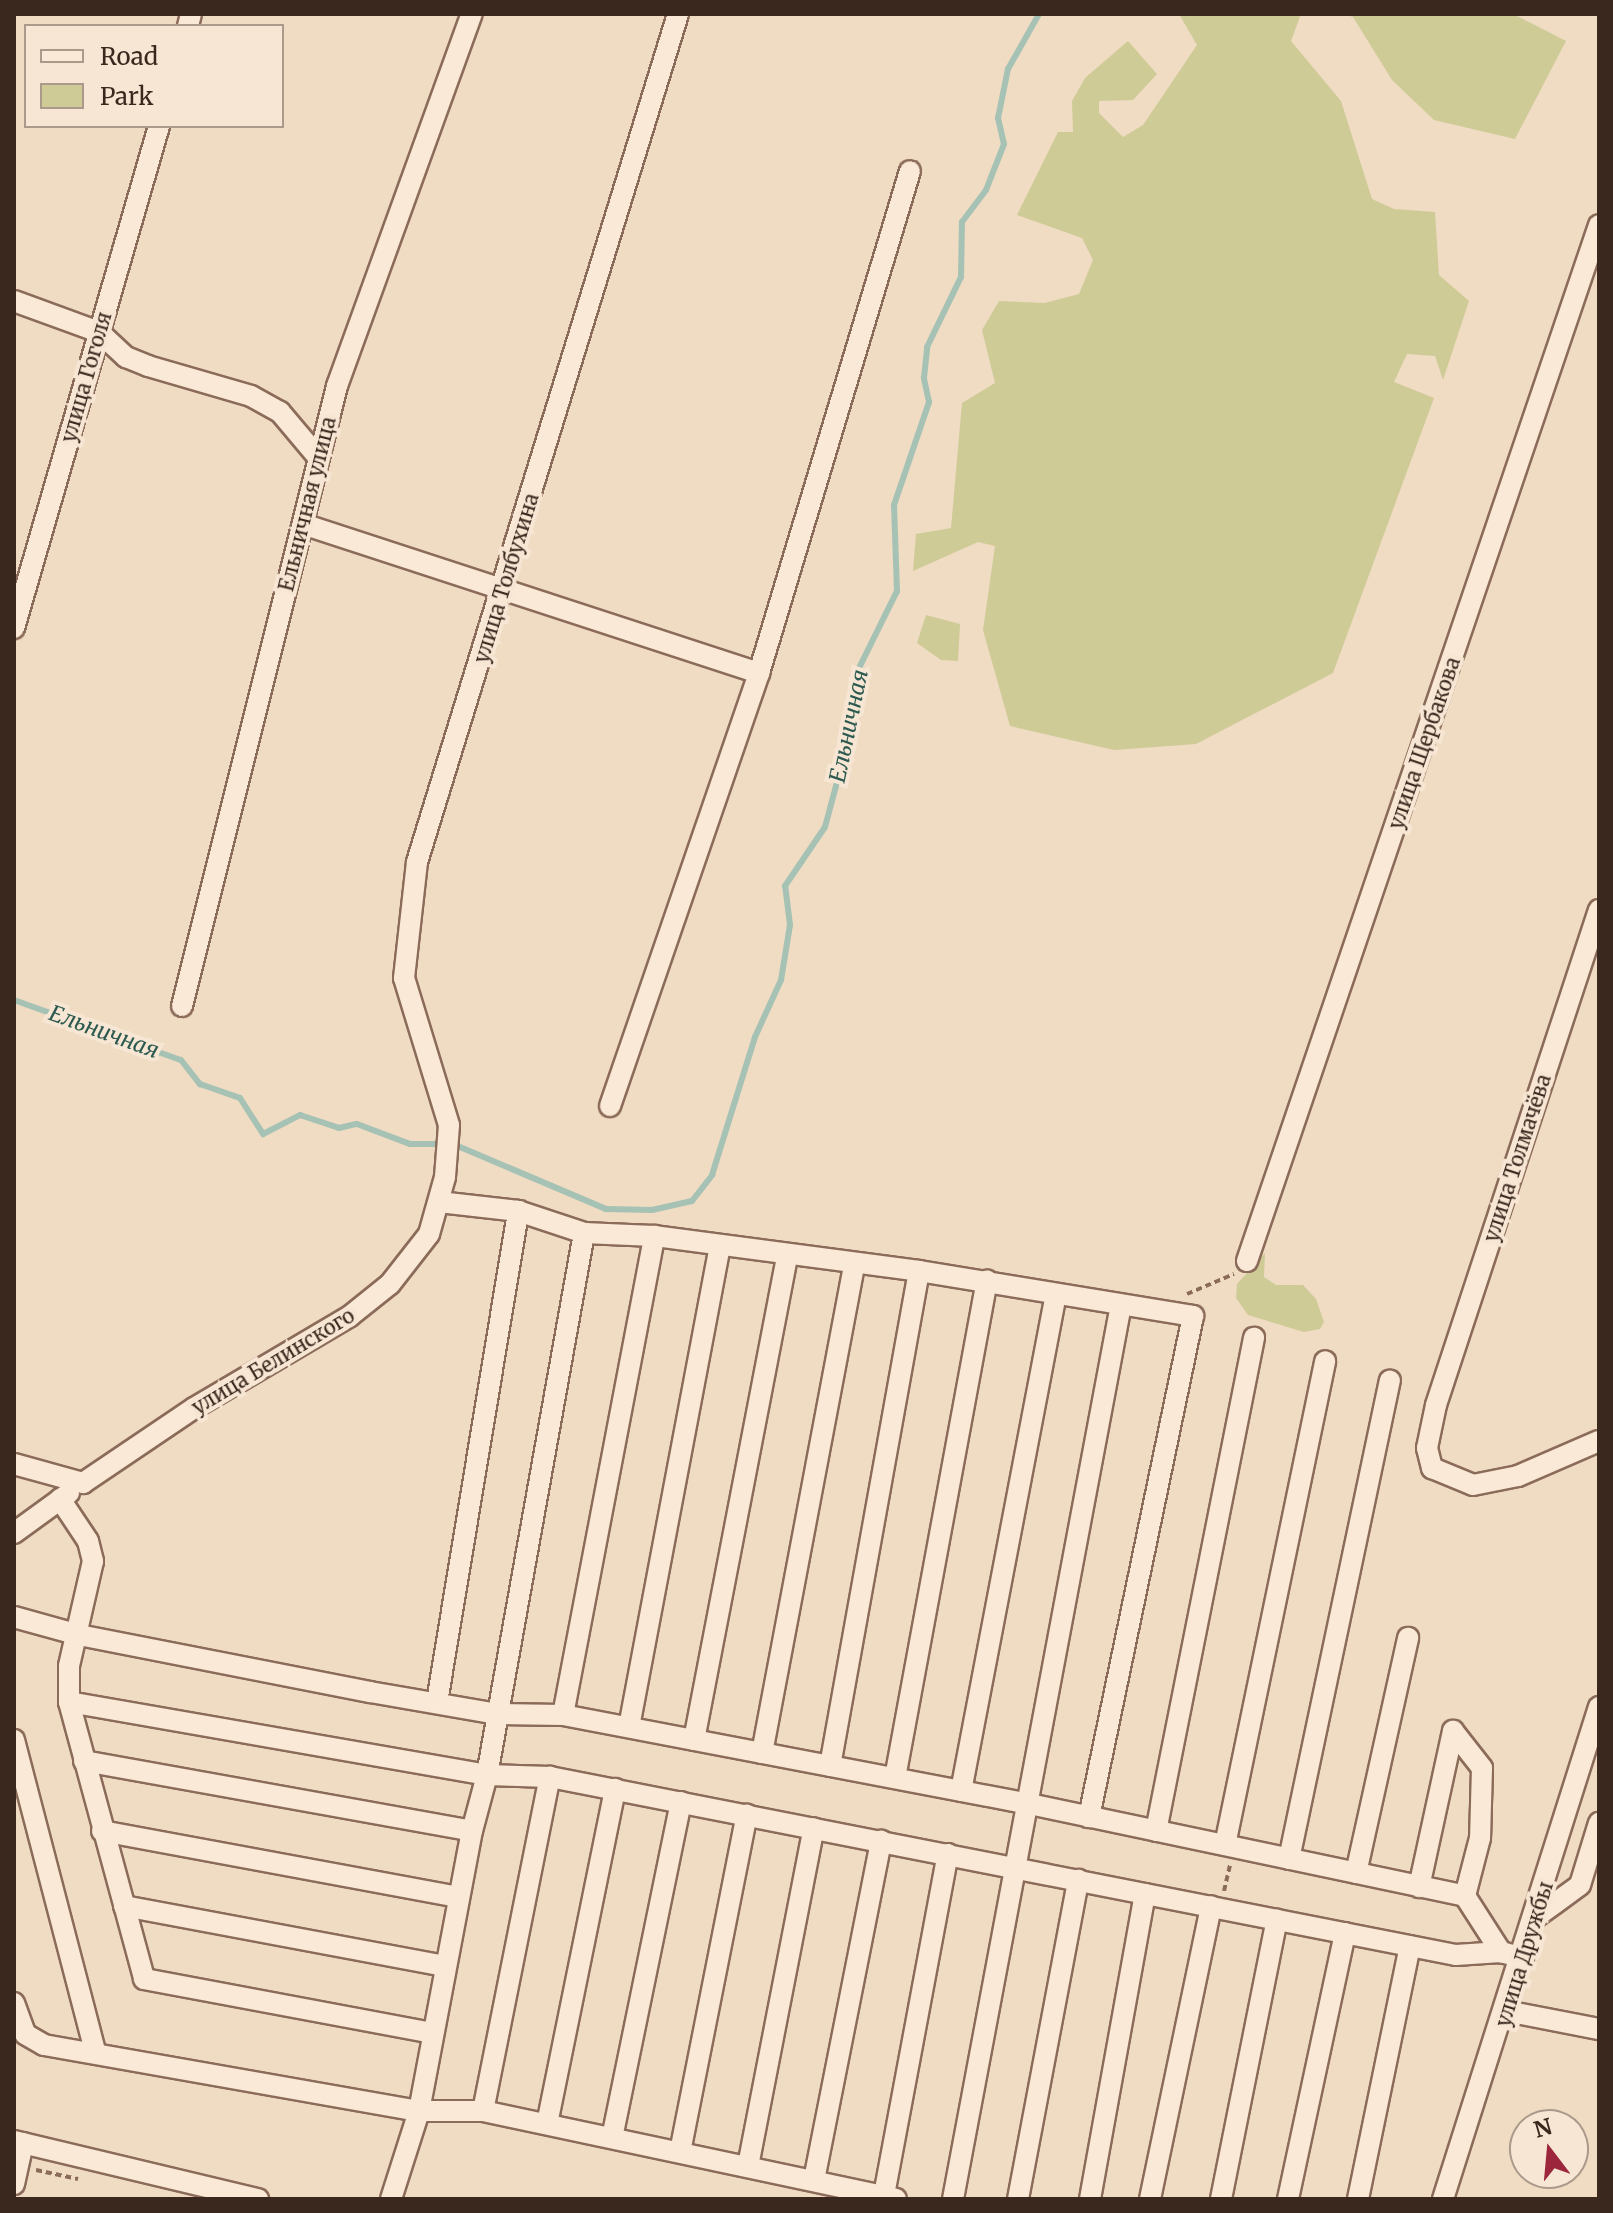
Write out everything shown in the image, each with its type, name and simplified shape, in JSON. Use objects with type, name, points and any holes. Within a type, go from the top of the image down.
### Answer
[{"type":"street","name":"Ельничная улица","points":[[182,1006],[303,524],[317,456],[337,386],[472,14]]},
{"type":"street","name":"улица Толбухина","points":[[449,1145],[439,1081],[407,1001],[404,955],[417,862],[678,14]]},
{"type":"street","name":"улица Гоголя","points":[[14,628],[158,128]]},
{"type":"street","points":[[610,1106],[759,673],[910,171]]},
{"type":"street","name":"улица Щербакова","points":[[1247,1261],[1599,225]]},
{"type":"street","points":[[14,301],[99,332],[126,357],[148,366],[251,396],[280,412],[317,456]]},
{"type":"street","points":[[303,524],[502,592],[759,673]]},
{"type":"street","name":"улица Толмачёва","points":[[1599,910],[1427,1438],[1432,1468],[1473,1485],[1518,1476],[1599,1441]]},
{"type":"street","name":"улица Белинского","points":[[14,1533],[83,1483],[374,1298],[419,1253],[439,1202],[449,1145]]},
{"type":"street","points":[[439,1202],[518,1211],[584,1233],[654,1236],[787,1256],[987,1280],[1193,1316],[1089,1817]]},
{"type":"street","points":[[437,1702],[518,1211]]},
{"type":"street","points":[[391,2199],[419,2111],[472,1831],[487,1775],[584,1233]]},
{"type":"street","points":[[563,1715],[654,1236]]},
{"type":"street","points":[[629,1727],[720,1246]]},
{"type":"street","points":[[694,1740],[787,1256]]},
{"type":"street","points":[[762,1753],[854,1264]]},
{"type":"street","points":[[830,1766],[919,1271]]},
{"type":"street","points":[[895,1778],[987,1280]]},
{"type":"street","points":[[961,1791],[1056,1294]]},
{"type":"street","points":[[953,2199],[1025,1803],[1132,1305]]},
{"type":"street","points":[[1156,1831],[1254,1338]]},
{"type":"street","points":[[1229,1846],[1325,1361]]},
{"type":"street","points":[[1289,1859],[1390,1381]]},
{"type":"street","points":[[14,1464],[83,1483]]},
{"type":"street","points":[[60,1499],[88,1541],[93,1561],[79,1635],[69,1666],[69,1702],[144,1979],[432,2033]]},
{"type":"street","points":[[14,1617],[79,1635],[498,1714],[563,1715],[895,1778],[1465,1896],[1501,1952]]},
{"type":"street","points":[[1356,1873],[1408,1638]]},
{"type":"street","points":[[69,1702],[487,1775],[550,1777],[1456,1955],[1501,1952],[1523,1958]]},
{"type":"street","name":"улица Дружбы","points":[[1443,2199],[1561,1833],[1591,1761],[1599,1707]]},
{"type":"street","points":[[1419,1887],[1453,1731],[1482,1768],[1480,1838],[1465,1896]]},
{"type":"street","points":[[14,1740],[95,2052]]},
{"type":"street","points":[[84,1761],[472,1831]]},
{"type":"street","points":[[483,2111],[550,1777]]},
{"type":"street","points":[[547,2124],[615,1789]]},
{"type":"street","points":[[612,2138],[681,1802]]},
{"type":"street","points":[[680,2152],[747,1815]]},
{"type":"street","points":[[748,2166],[814,1828]]},
{"type":"street","points":[[102,1831],[459,1897]]},
{"type":"street","points":[[1536,1917],[1580,1885],[1596,1833],[1561,1833]]},
{"type":"street","points":[[814,2180],[881,1841]]},
{"type":"street","points":[[14,2003],[20,2025],[33,2041],[419,2111],[483,2111],[890,2197],[948,1854]]},
{"type":"street","points":[[1018,2199],[1078,1880]]},
{"type":"street","points":[[1090,2199],[1145,1894]]},
{"type":"street","points":[[124,1906],[445,1966]]},
{"type":"street","points":[[1150,2199],[1216,1908]]},
{"type":"street","points":[[1221,2199],[1277,1920]]},
{"type":"street","points":[[1288,2199],[1345,1933]]},
{"type":"street","points":[[1358,2199],[1410,1946]]},
{"type":"street","points":[[1506,2011],[1599,2029]]},
{"type":"street","points":[[14,2184],[19,2142],[258,2199]]},
{"type":"path","points":[[1132,1305],[1216,1285],[1247,1261]]},
{"type":"path","points":[[1216,1908],[1229,1846]]},
{"type":"green space","points":[[1179,14],[1301,14],[1291,41],[1341,101],[1372,199],[1394,209],[1435,212],[1439,275],[1469,301],[1443,380],[1435,356],[1407,354],[1394,382],[1434,398],[1333,673],[1196,744],[1114,750],[1010,726],[983,630],[995,546],[978,542],[913,571],[916,534],[951,528],[962,403],[995,383],[982,330],[999,301],[1045,303],[1079,294],[1093,260],[1082,238],[1017,215],[1058,132],[1073,132],[1072,101],[1085,78],[1128,41],[1157,74],[1133,100],[1099,101],[1099,113],[1123,137],[1143,125],[1197,45]]},
{"type":"green space","points":[[1344,14],[1513,14],[1566,41],[1515,139],[1434,120],[1392,80],[1353,17]]},
{"type":"green space","points":[[926,615],[960,624],[958,661],[941,660],[917,643]]},
{"type":"green space","points":[[1265,1253],[1264,1277],[1276,1285],[1303,1285],[1316,1299],[1324,1322],[1320,1329],[1304,1332],[1248,1315],[1236,1298],[1237,1284]]},
{"type":"waterway","name":"Ельничная","points":[[460,1147],[606,1209],[652,1210],[692,1201],[712,1175],[755,1037],[781,980],[790,925],[785,886],[825,827],[859,700],[859,668],[897,591],[894,505],[929,402],[924,378],[927,347],[961,277],[962,222],[986,190],[1004,144],[998,118],[1008,69],[1039,14]]},
{"type":"waterway","name":"Ельничная","points":[[14,1000],[181,1060],[200,1084],[240,1098],[263,1134],[300,1115],[339,1128],[357,1124],[410,1144],[439,1144]]}]
